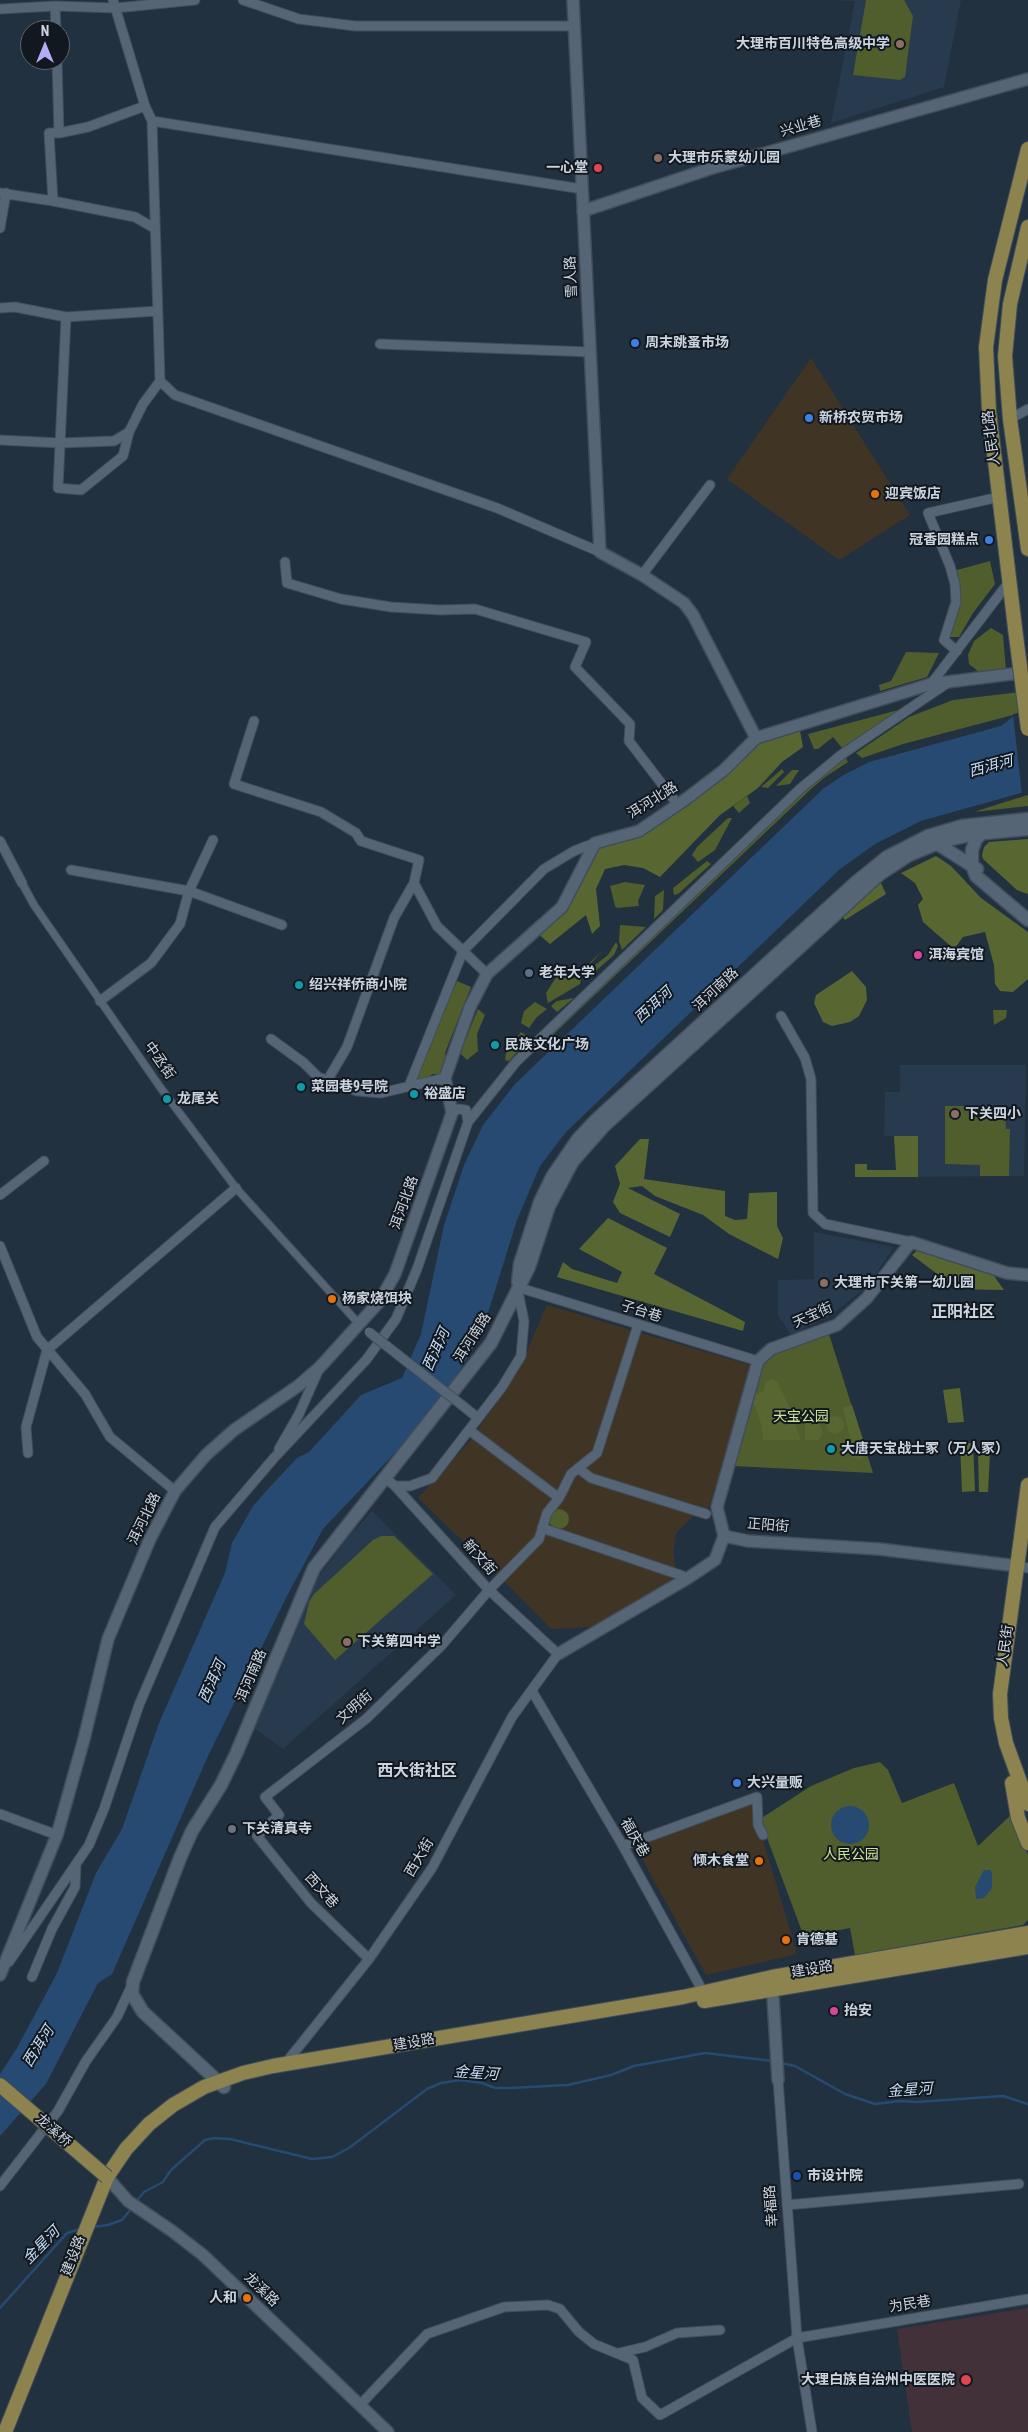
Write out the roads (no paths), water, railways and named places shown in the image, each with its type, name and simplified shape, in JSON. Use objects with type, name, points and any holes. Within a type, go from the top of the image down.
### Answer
[{"type":"main road","name":"人民北路","points":[[1028,149],[996,274],[986,333],[987,392],[1028,729]]},
{"type":"main road","name":"人民北路","points":[[1028,227],[1013,289],[1006,331],[1005,373],[1028,549]]},
{"type":"main road","name":"洱河南路","points":[[134,1982],[187,1842],[236,1754],[314,1568],[482,1356],[504,1319],[517,1287],[529,1267],[549,1206],[560,1181],[573,1161],[604,1126],[880,874],[932,840],[962,826],[1028,819]]},
{"type":"main road","points":[[995,822],[982,833],[973,846],[972,867],[976,876],[1028,920]]},
{"type":"main road","name":"洱河南路","points":[[932,840],[1028,829]]},
{"type":"main road","points":[[932,840],[972,867],[982,870],[1028,911]]},
{"type":"main road","name":"人民街","points":[[1028,1485],[1022,1567],[1001,1689],[1001,1718],[1006,1743],[1028,1804]]},
{"type":"main road","points":[[1006,1743],[1017,1814],[1028,1843]]},
{"type":"main road","points":[[1009,1936],[1028,1929]]},
{"type":"main road","name":"建设路","points":[[221,2084],[706,1997],[1028,1933]]},
{"type":"main road","name":"建设路","points":[[773,1984],[1028,1947]]},
{"type":"main road","points":[[134,1982],[133,1996],[139,2008],[221,2084]]},
{"type":"main road","name":"建设路","points":[[5,2432],[109,2180],[131,2143],[156,2118],[183,2099],[250,2071],[285,2064],[706,1997]]},
{"type":"main road","name":"龙溪桥","points":[[0,2085],[109,2180]]},
{"type":"main road","name":"建设路","points":[[14,2432],[83,2243]]},
{"type":"street","points":[[0,9],[195,0]]},
{"type":"street","points":[[243,0],[299,19],[355,26],[574,26]]},
{"type":"street","name":"雪人路","points":[[573,0],[600,552]]},
{"type":"street","points":[[66,317],[58,488],[81,490],[123,456],[129,432],[142,404],[160,381],[152,121],[145,106],[114,4]]},
{"type":"street","points":[[55,6],[56,20]]},
{"type":"street","points":[[57,70],[59,133]]},
{"type":"street","name":"兴业巷","points":[[584,211],[709,169],[1028,79]]},
{"type":"street","points":[[53,200],[49,133],[59,133],[88,127],[145,106]]},
{"type":"street","points":[[152,121],[582,188]]},
{"type":"street","points":[[0,228],[3,193],[53,200],[135,217],[154,228]]},
{"type":"street","points":[[0,308],[15,307],[66,317],[157,310]]},
{"type":"street","points":[[380,344],[590,352]]},
{"type":"street","points":[[160,381],[175,395],[487,505],[600,552],[642,575],[684,603],[693,615],[756,738]]},
{"type":"street","points":[[1010,419],[1028,409]]},
{"type":"street","points":[[0,440],[60,443],[114,441],[129,432]]},
{"type":"street","points":[[642,575],[710,485]]},
{"type":"street","points":[[956,651],[944,640],[956,602],[955,584],[950,566],[928,514],[999,497]]},
{"type":"street","points":[[286,562],[287,583],[340,599],[391,607],[440,610],[475,609],[586,642],[575,667],[630,724],[629,742],[678,805]]},
{"type":"street","points":[[931,684],[1010,582]]},
{"type":"street","name":"洱河北路","points":[[595,843],[639,830],[678,805],[724,770],[756,738],[931,684],[1028,672]]},
{"type":"street","points":[[1,1974],[89,1845],[104,1809],[139,1705],[214,1527],[274,1458],[366,1360],[396,1319],[417,1269],[468,1122],[516,1062],[800,789],[841,755],[951,681]]},
{"type":"street","points":[[254,721],[234,784],[320,812],[356,833],[361,841],[419,860],[414,883],[391,927],[347,1047],[327,1081]]},
{"type":"street","points":[[100,1001],[151,963],[180,924],[189,891],[213,840]]},
{"type":"street","name":"中丞街","points":[[0,841],[34,905],[160,1087],[236,1188],[359,1324]]},
{"type":"street","points":[[468,1122],[466,1110],[458,1109],[452,1113],[445,1078],[470,1007],[487,974],[562,907],[595,843]]},
{"type":"street","points":[[409,1086],[463,951],[544,869],[574,851],[595,843]]},
{"type":"street","points":[[71,870],[189,891],[282,925]]},
{"type":"street","points":[[414,883],[437,926],[487,974]]},
{"type":"street","points":[[782,1016],[805,1058],[810,1079],[814,1213],[825,1224],[911,1242],[1007,1272],[1028,1275]]},
{"type":"street","points":[[271,1039],[304,1063],[318,1077],[357,1091],[381,1093],[445,1078]]},
{"type":"street","name":"洱河北路","points":[[1,1974],[58,1835],[108,1639],[150,1539],[175,1491],[206,1455],[234,1430],[298,1386],[320,1367],[378,1302],[395,1274],[452,1113]]},
{"type":"street","points":[[0,1195],[44,1161]]},
{"type":"street","points":[[28,1453],[26,1427],[47,1350],[236,1188]]},
{"type":"street","name":"天宝街","points":[[758,1362],[770,1349],[836,1325],[867,1298],[911,1242]]},
{"type":"street","points":[[0,1246],[37,1337],[85,1394],[110,1437],[175,1491]]},
{"type":"street","points":[[395,1486],[410,1486],[432,1478],[502,1387],[521,1356],[524,1321],[517,1287]]},
{"type":"street","name":"子台巷","points":[[517,1287],[758,1362]]},
{"type":"street","points":[[359,1324],[478,1418]]},
{"type":"street","points":[[489,1590],[539,1539],[547,1513],[560,1498],[571,1474],[597,1453],[638,1325]]},
{"type":"street","points":[[558,1654],[688,1578],[715,1560],[724,1536],[718,1507],[758,1362]]},
{"type":"street","points":[[274,1458],[299,1414],[320,1367]]},
{"type":"street","points":[[469,1430],[560,1498]]},
{"type":"street","points":[[578,1468],[591,1478],[706,1514]]},
{"type":"street","name":"新文街","points":[[384,1478],[395,1486],[489,1590],[558,1654]]},
{"type":"street","points":[[542,1528],[683,1576]]},
{"type":"street","name":"正阳街","points":[[724,1536],[748,1541],[879,1549],[1022,1567]]},
{"type":"street","name":"文明街","points":[[257,1836],[279,1815],[264,1797],[366,1719],[442,1645],[489,1590]]},
{"type":"street","name":"西大街","points":[[285,2064],[370,1959],[432,1868],[512,1717],[558,1654]]},
{"type":"street","name":"福庆巷","points":[[532,1690],[623,1846],[706,1997]]},
{"type":"street","points":[[623,1846],[757,1797],[758,1825],[763,1835]]},
{"type":"street","points":[[0,1814],[58,1835]]},
{"type":"street","name":"西文巷","points":[[257,1836],[311,1903],[370,1959]]},
{"type":"street","points":[[32,1977],[52,1929],[76,1887],[76,1865]]},
{"type":"street","points":[[0,2186],[58,2110],[86,2061],[117,2017],[134,1982]]},
{"type":"street","name":"幸福路","points":[[773,1984],[776,2051],[797,2338],[812,2432]]},
{"type":"street","name":"龙溪路","points":[[109,2180],[128,2201],[203,2255],[388,2432]]},
{"type":"street","points":[[787,2205],[1019,2184]]},
{"type":"street","name":"为民巷","points":[[619,2354],[635,2363],[642,2398],[660,2415],[797,2338],[1028,2299]]},
{"type":"street","points":[[360,2405],[427,2334],[504,2307],[555,2305],[579,2332],[594,2344],[619,2354],[645,2348],[677,2332],[720,2330]]},
{"type":"water","name":"西洱河","points":[[1015,715],[1028,791],[921,821],[875,844],[839,870],[566,1132],[540,1166],[517,1220],[483,1329],[471,1351],[455,1379],[436,1401],[434,1409],[426,1420],[323,1529],[288,1594],[208,1756],[112,1974],[98,1983],[46,2084],[0,2136],[0,2074],[17,2048],[57,1973],[96,1873],[122,1829],[159,1723],[225,1573],[232,1543],[253,1506],[297,1458],[309,1452],[361,1395],[402,1378],[421,1334],[444,1225],[464,1165],[483,1125],[515,1084],[823,789],[842,776],[869,762],[1001,726]]},
{"type":"water","points":[[850,1806],[863,1812],[869,1825],[863,1838],[850,1844],[837,1838],[831,1825],[837,1812]]},
{"type":"water","points":[[984,1870],[990,1870],[992,1873],[992,1888],[984,1898],[976,1899],[975,1887]]},
{"type":"waterway","name":"金星河","points":[[136,2202],[144,2192],[163,2182],[171,2170],[205,2140],[214,2138],[230,2139],[312,2159],[332,2157],[349,2148],[427,2089],[441,2083],[460,2080],[482,2083],[495,2088],[568,2085],[611,2075],[634,2066],[705,2053],[773,2061]]},
{"type":"waterway","name":"金星河","points":[[781,2063],[795,2066],[845,2094],[875,2104],[1003,2096],[1028,2104]]},
{"type":"waterway","name":"金星河","points":[[93,2227],[108,2225],[122,2220],[131,2209]]},
{"type":"waterway","name":"金星河","points":[[0,2308],[67,2233],[80,2229]]},
{"type":"place","name":"大理市百川特色高级中学","points":[[900,44]]},
{"type":"place","name":"大理市乐蒙幼儿园","points":[[658,158]]},
{"type":"place","name":"一心堂","points":[[598,168]]},
{"type":"place","name":"周末跳蚤市场","points":[[635,343]]},
{"type":"place","name":"新桥农贸市场","points":[[809,418]]},
{"type":"place","name":"迎宾饭店","points":[[875,494]]},
{"type":"place","name":"冠香园糕点","points":[[989,540]]},
{"type":"place","name":"洱海宾馆","points":[[918,955]]},
{"type":"place","name":"老年大学","points":[[529,973]]},
{"type":"place","name":"绍兴祥侨商小院","points":[[299,985]]},
{"type":"place","name":"民族文化广场","points":[[495,1045]]},
{"type":"place","name":"菜园巷9号院","points":[[301,1087]]},
{"type":"place","name":"裕盛店","points":[[414,1094]]},
{"type":"place","name":"龙尾关","points":[[167,1099]]},
{"type":"place","name":"下关四小","points":[[955,1114]]},
{"type":"place","name":"大理市下关第一幼儿园","points":[[824,1283]]},
{"type":"place","name":"杨家烧饵块","points":[[332,1299]]},
{"type":"place","name":"大唐天宝战士冢（万人冢）","points":[[831,1449]]},
{"type":"place","name":"下关第四中学","points":[[347,1642]]},
{"type":"place","name":"大兴量贩","points":[[737,1783]]},
{"type":"place","name":"下关清真寺","points":[[232,1829]]},
{"type":"place","name":"倾木食堂","points":[[759,1861]]},
{"type":"place","name":"肯德基","points":[[786,1940]]},
{"type":"place","name":"抬安","points":[[834,2011]]},
{"type":"place","name":"市设计院","points":[[797,2176]]},
{"type":"place","name":"人和","points":[[247,2298]]},
{"type":"place","name":"大理白族自治州中医医院","points":[[966,2380]]},
{"type":"district","name":"正阳社区","points":[[963,1313]]},
{"type":"district","name":"西大街社区","points":[[417,1772]]},
{"type":"park label","name":"天宝公园","points":[[801,1417]]},
{"type":"park label","name":"人民公园","points":[[851,1855]]}]
